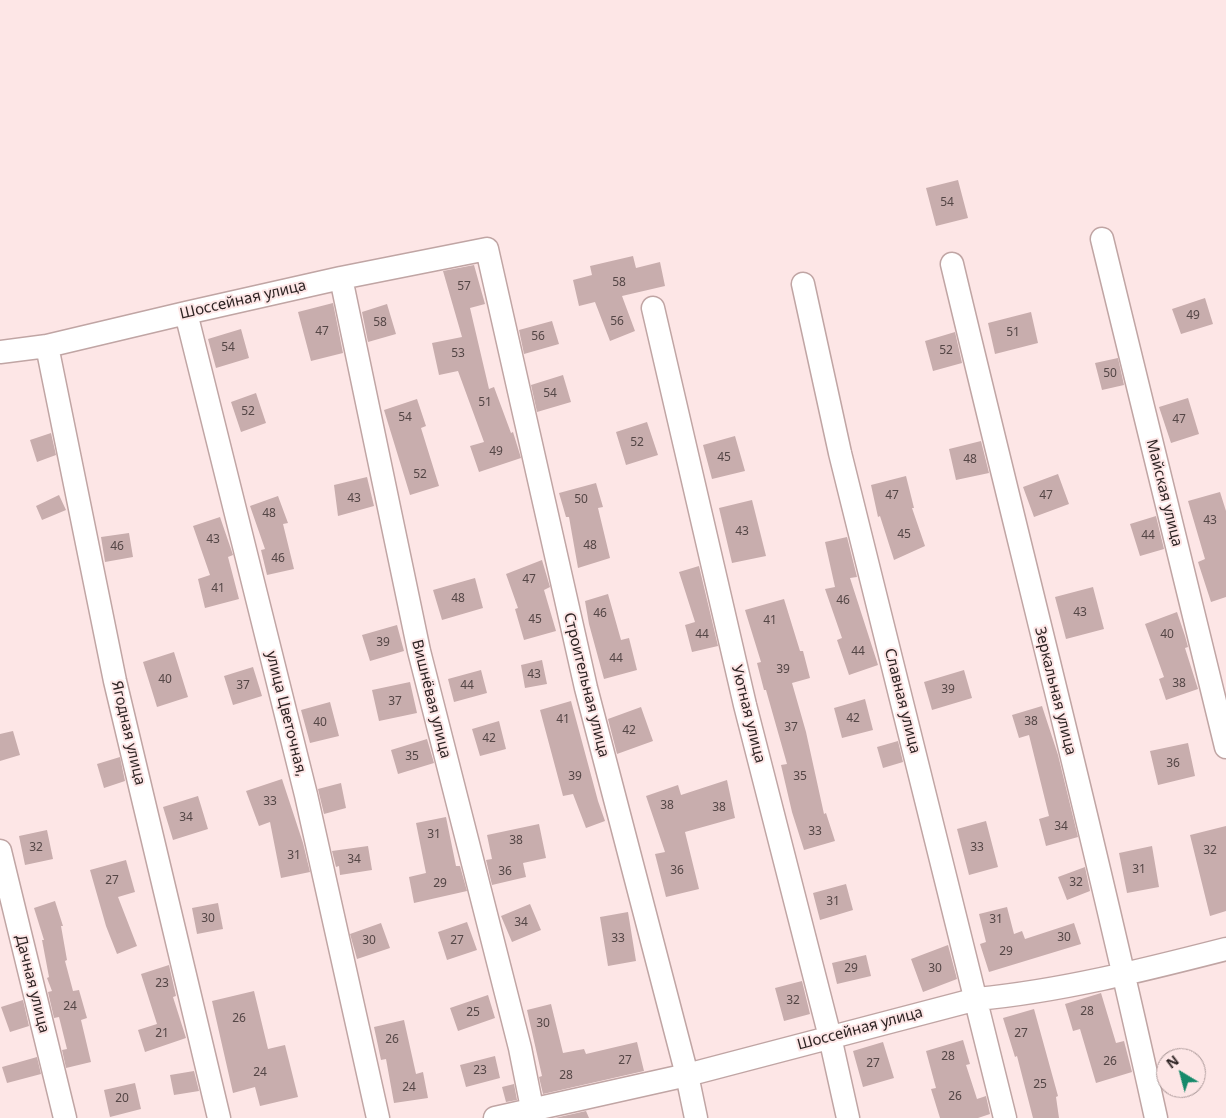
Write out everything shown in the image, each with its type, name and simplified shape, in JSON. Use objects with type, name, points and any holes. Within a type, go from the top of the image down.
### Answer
[{"type":"street","name":"Майская улица","points":[[1102,239],[1226,747]]},
{"type":"street","name":"Шоссейная улица","points":[[0,352],[47,346],[341,278],[487,249]]},
{"type":"street","name":"Строительная улица","points":[[487,249],[586,688],[687,1075],[696,1118]]},
{"type":"street","name":"Зеркальная улица","points":[[952,264],[1124,974],[1156,1118]]},
{"type":"street","name":"Вишнёвая улица","points":[[341,278],[419,651],[520,1048],[533,1114]]},
{"type":"street","name":"Славная улица","points":[[803,284],[840,453],[1005,1118]]},
{"type":"street","name":"Уютная улица","points":[[652,308],[745,705],[830,1037],[848,1118]]},
{"type":"street","name":"улица Цветочная,","points":[[186,313],[308,804],[378,1118]]},
{"type":"street","name":"Ягодная улица","points":[[47,346],[115,681],[219,1118]]},
{"type":"street","name":"Дачная улица","points":[[0,850],[65,1118]]},
{"type":"street","name":"Шоссейная улица","points":[[495,1118],[533,1114],[976,999],[1013,996],[1124,974],[1226,949]]},
{"type":"building","points":[[958,180],[968,218],[936,226],[926,188]]},
{"type":"building","points":[[633,256],[636,268],[660,262],[665,286],[622,296],[635,331],[610,341],[595,302],[579,306],[573,280],[592,275],[590,266]]},
{"type":"building","points":[[474,265],[485,304],[470,308],[489,389],[494,387],[511,433],[513,432],[521,458],[479,472],[470,446],[484,442],[458,371],[439,375],[432,343],[462,337],[443,271]]},
{"type":"building","points":[[1205,298],[1213,324],[1181,334],[1172,309]]},
{"type":"building","points":[[333,303],[343,353],[311,361],[298,312]]},
{"type":"building","points":[[387,304],[396,334],[368,342],[362,312]]},
{"type":"building","points":[[1031,312],[1038,343],[995,354],[988,323]]},
{"type":"building","points":[[552,321],[559,344],[524,354],[519,330]]},
{"type":"building","points":[[241,329],[249,358],[216,368],[208,339]]},
{"type":"building","points":[[955,332],[962,363],[933,371],[925,341]]},
{"type":"building","points":[[1118,358],[1124,385],[1102,390],[1095,363]]},
{"type":"building","points":[[563,375],[571,402],[537,412],[531,385]]},
{"type":"building","points":[[256,393],[266,423],[241,432],[231,402]]},
{"type":"building","points":[[1188,398],[1199,434],[1171,443],[1159,407]]},
{"type":"building","points":[[417,399],[426,426],[421,428],[439,486],[410,495],[384,410]]},
{"type":"building","points":[[647,422],[658,455],[626,465],[616,432]]},
{"type":"building","points":[[51,433],[56,455],[37,462],[30,440]]},
{"type":"building","points":[[735,436],[745,471],[712,479],[703,445]]},
{"type":"building","points":[[981,441],[989,473],[956,480],[949,449]]},
{"type":"building","points":[[1058,474],[1069,504],[1034,517],[1023,487]]},
{"type":"building","points":[[906,476],[914,508],[912,508],[925,546],[894,560],[880,516],[878,517],[871,485]]},
{"type":"building","points":[[367,477],[374,506],[338,516],[334,485]]},
{"type":"building","points":[[596,483],[603,507],[598,508],[610,558],[578,568],[569,517],[566,517],[559,493]]},
{"type":"building","points":[[1220,492],[1226,511],[1226,597],[1211,602],[1198,562],[1205,559],[1188,501]]},
{"type":"building","points":[[59,495],[66,510],[42,520],[36,506]]},
{"type":"building","points":[[278,496],[288,523],[283,524],[294,569],[267,575],[261,550],[265,549],[250,506]]},
{"type":"building","points":[[752,500],[766,556],[732,563],[719,508]]},
{"type":"building","points":[[1156,516],[1164,549],[1140,556],[1130,524]]},
{"type":"building","points":[[220,517],[233,555],[228,557],[239,599],[205,608],[198,579],[210,575],[193,526]]},
{"type":"building","points":[[129,533],[133,557],[105,562],[101,537]]},
{"type":"building","points":[[847,537],[857,577],[850,578],[878,665],[849,675],[837,640],[842,638],[825,589],[835,587],[825,542]]},
{"type":"building","points":[[542,560],[550,587],[544,590],[556,631],[524,640],[515,609],[518,608],[506,574]]},
{"type":"building","points":[[699,566],[718,646],[692,652],[685,625],[695,622],[679,572]]},
{"type":"building","points":[[475,578],[483,608],[442,620],[433,590]]},
{"type":"building","points":[[1093,587],[1104,629],[1066,639],[1055,597]]},
{"type":"building","points":[[608,594],[621,640],[629,638],[637,670],[604,679],[589,624],[585,601]]},
{"type":"building","points":[[784,599],[800,651],[803,651],[810,678],[792,683],[806,732],[824,814],[826,813],[835,841],[804,850],[792,812],[781,765],[787,764],[766,690],[764,690],[757,663],[761,662],[745,610]]},
{"type":"building","points":[[1177,612],[1188,647],[1185,648],[1198,689],[1166,700],[1159,679],[1164,677],[1145,624]]},
{"type":"building","points":[[397,625],[404,651],[370,661],[362,635]]},
{"type":"building","points":[[174,652],[188,697],[157,707],[143,662]]},
{"type":"building","points":[[542,660],[547,684],[525,688],[521,665]]},
{"type":"building","points":[[253,667],[262,696],[233,705],[224,676]]},
{"type":"building","points":[[481,670],[487,693],[454,702],[448,679]]},
{"type":"building","points":[[964,670],[972,698],[932,710],[924,682]]},
{"type":"building","points":[[410,682],[417,713],[379,721],[372,690]]},
{"type":"building","points":[[865,699],[873,730],[842,738],[834,708]]},
{"type":"building","points":[[571,701],[605,821],[586,828],[573,794],[563,796],[540,710]]},
{"type":"building","points":[[330,702],[339,736],[310,743],[301,710]]},
{"type":"building","points":[[1042,706],[1058,755],[1078,837],[1046,846],[1039,819],[1049,816],[1029,735],[1019,738],[1012,715]]},
{"type":"building","points":[[641,707],[653,741],[617,754],[608,719]]},
{"type":"building","points":[[499,721],[506,749],[480,756],[472,729]]},
{"type":"building","points":[[13,731],[20,755],[0,761],[0,734]]},
{"type":"building","points":[[427,739],[434,763],[398,774],[391,750]]},
{"type":"building","points":[[898,741],[903,762],[883,768],[877,747]]},
{"type":"building","points":[[1188,743],[1195,776],[1158,785],[1150,751]]},
{"type":"building","points":[[120,757],[125,781],[104,788],[97,764]]},
{"type":"building","points":[[282,779],[303,843],[310,872],[281,878],[270,822],[259,826],[246,791]]},
{"type":"building","points":[[727,780],[735,818],[685,832],[699,889],[666,897],[655,854],[665,852],[646,796],[678,785],[681,795]]},
{"type":"building","points":[[341,783],[346,808],[324,814],[318,789]]},
{"type":"building","points":[[198,796],[208,829],[173,840],[163,807]]},
{"type":"building","points":[[446,817],[456,866],[460,866],[467,891],[414,903],[409,877],[426,873],[416,823]]},
{"type":"building","points":[[986,821],[998,867],[969,875],[957,829]]},
{"type":"building","points":[[539,824],[546,858],[523,863],[526,877],[492,885],[486,860],[492,859],[487,835]]},
{"type":"building","points":[[1226,826],[1226,911],[1210,916],[1190,835]]},
{"type":"building","points":[[47,830],[53,859],[25,865],[19,836]]},
{"type":"building","points":[[368,846],[372,870],[340,875],[339,866],[336,867],[332,851]]},
{"type":"building","points":[[1152,846],[1159,887],[1127,893],[1119,853]]},
{"type":"building","points":[[126,860],[135,892],[118,897],[137,946],[117,954],[106,926],[90,870]]},
{"type":"building","points":[[1085,867],[1090,891],[1067,900],[1058,877]]},
{"type":"building","points":[[846,884],[853,910],[820,920],[813,893]]},
{"type":"building","points":[[55,901],[63,926],[61,926],[67,960],[65,961],[73,991],[79,990],[87,1018],[81,1020],[91,1062],[66,1068],[62,1050],[67,1049],[59,1017],[54,1018],[48,992],[52,991],[47,978],[49,977],[42,940],[44,940],[34,908]]},
{"type":"building","points":[[218,903],[223,929],[197,934],[192,908]]},
{"type":"building","points":[[530,904],[541,930],[512,942],[501,916]]},
{"type":"building","points":[[1007,907],[1014,934],[1022,931],[1025,939],[1074,923],[1081,944],[989,972],[980,944],[986,942],[979,914]]},
{"type":"building","points":[[628,912],[636,961],[608,966],[600,917]]},
{"type":"building","points":[[467,922],[477,950],[447,960],[438,932]]},
{"type":"building","points":[[381,923],[390,948],[357,959],[350,934]]},
{"type":"building","points":[[948,945],[957,979],[923,992],[911,959]]},
{"type":"building","points":[[866,955],[871,976],[837,984],[832,963]]},
{"type":"building","points":[[169,965],[176,996],[173,997],[186,1038],[145,1052],[138,1030],[157,1024],[141,974]]},
{"type":"building","points":[[802,981],[810,1014],[784,1021],[775,988]]},
{"type":"building","points":[[254,991],[268,1049],[285,1045],[298,1097],[260,1106],[255,1087],[233,1093],[212,1001]]},
{"type":"building","points":[[1101,993],[1116,1043],[1124,1041],[1132,1072],[1096,1083],[1080,1029],[1073,1031],[1065,1004]]},
{"type":"building","points":[[488,995],[495,1018],[458,1031],[450,1008]]},
{"type":"building","points":[[23,1000],[29,1026],[10,1032],[1,1007]]},
{"type":"building","points":[[551,1004],[563,1053],[584,1049],[586,1054],[637,1042],[644,1071],[543,1094],[539,1077],[542,1076],[527,1010]]},
{"type":"building","points":[[1034,1009],[1058,1096],[1056,1097],[1059,1118],[1033,1118],[1017,1056],[1015,1057],[1003,1018]]},
{"type":"building","points":[[404,1020],[416,1074],[423,1072],[428,1098],[394,1103],[386,1059],[381,1060],[374,1027]]},
{"type":"building","points":[[963,1040],[970,1064],[966,1065],[977,1099],[986,1096],[990,1114],[978,1118],[940,1118],[931,1089],[936,1088],[926,1051]]},
{"type":"building","points":[[883,1042],[894,1078],[863,1087],[853,1051]]},
{"type":"building","points":[[495,1056],[500,1078],[466,1087],[460,1065]]},
{"type":"building","points":[[37,1057],[41,1074],[7,1083],[2,1067]]},
{"type":"building","points":[[194,1071],[199,1091],[174,1095],[170,1075]]},
{"type":"building","points":[[135,1083],[141,1109],[110,1117],[104,1090]]},
{"type":"building","points":[[514,1084],[517,1100],[506,1102],[502,1087]]},
{"type":"building","points":[[586,1111],[589,1118],[555,1118]]}]
